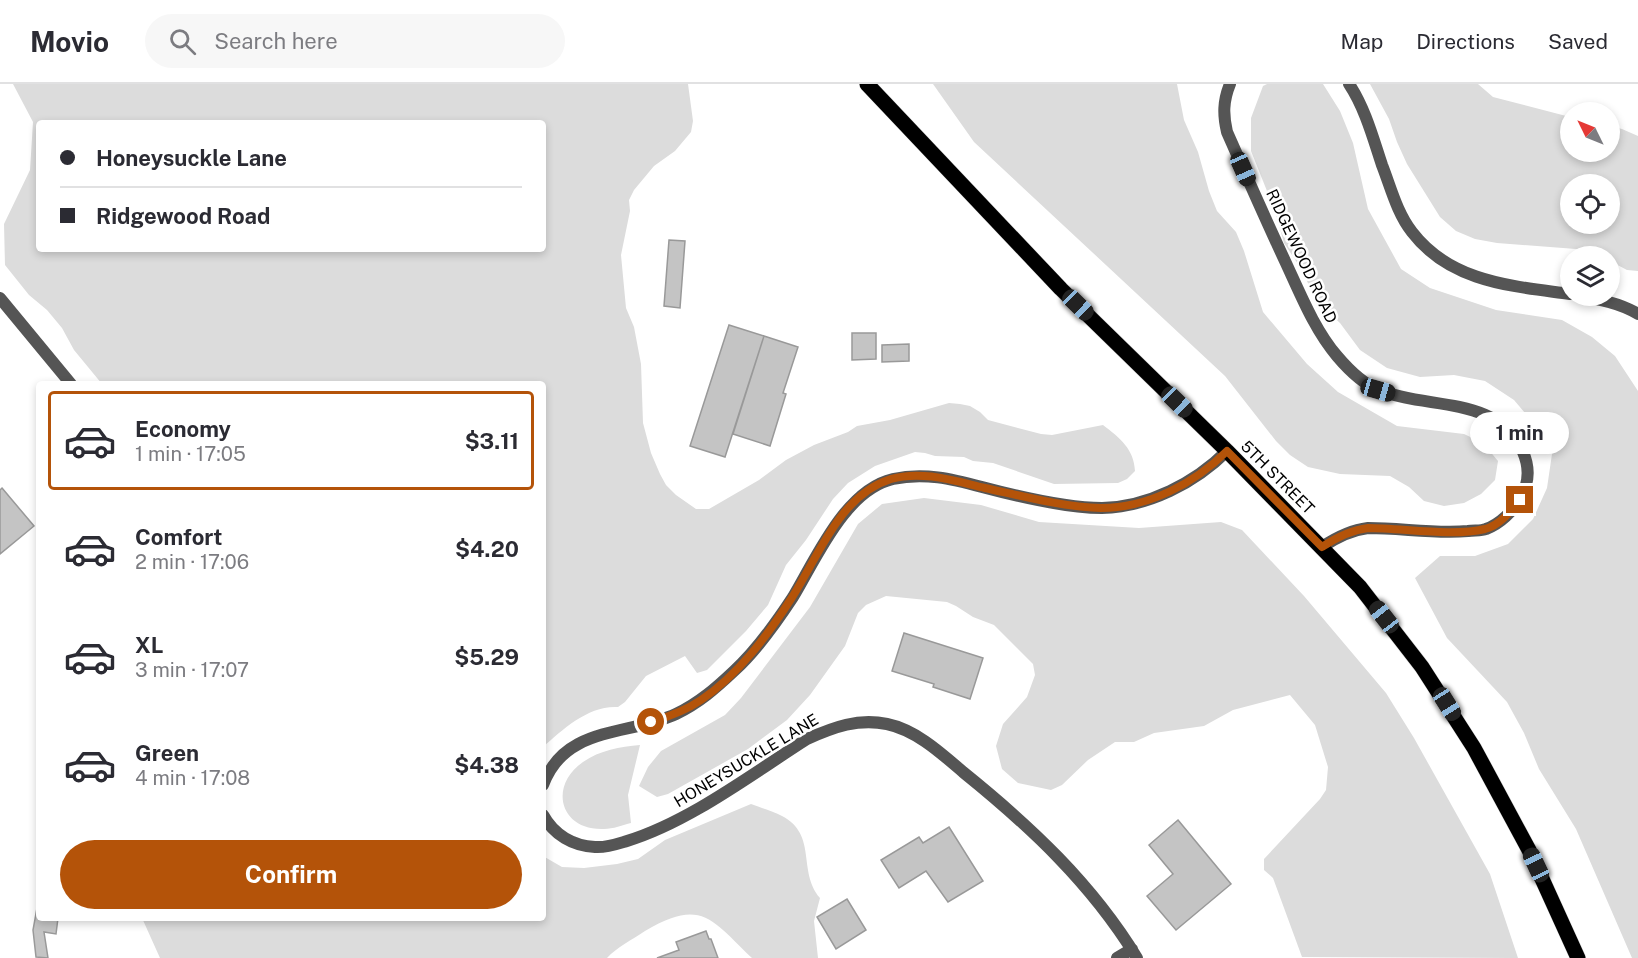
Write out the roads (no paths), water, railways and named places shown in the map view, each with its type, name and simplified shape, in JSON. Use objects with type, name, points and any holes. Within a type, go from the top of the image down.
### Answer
[{"type":"main road","name":"5TH STREET","points":[[867,84],[1061,289],[1227,451],[1360,586],[1447,704],[1474,748],[1529,850],[1578,958]]},
{"type":"street","name":"RIDGEWOOD ROAD","points":[[1230,84],[1225,99],[1224,115],[1227,132],[1300,295],[1322,336],[1337,356],[1354,374],[1378,390],[1488,415],[1506,427],[1519,443],[1528,464],[1527,482],[1520,500],[1506,517],[1486,529],[1452,532],[1357,529],[1322,547]]},
{"type":"street","points":[[1350,84],[1361,107],[1397,206],[1411,231],[1430,253],[1453,267],[1503,286],[1560,293]]},
{"type":"street","points":[[0,298],[69,381]]},
{"type":"street","points":[[1620,306],[1638,314]]},
{"type":"street","points":[[546,777],[559,758],[573,746],[591,738],[674,715],[701,700],[724,681],[744,662],[771,629],[841,517],[871,489],[891,479],[931,476],[1078,506],[1104,508],[1131,504],[1175,488],[1212,466],[1227,451]]},
{"type":"street","name":"HONEYSUCKLE LANE","points":[[546,820],[557,834],[579,845],[597,848],[615,845],[682,819],[807,739],[852,722],[889,724],[925,741],[1027,825],[1081,883],[1134,953]]},
{"type":"street","points":[[1117,958],[1134,953]]}]
